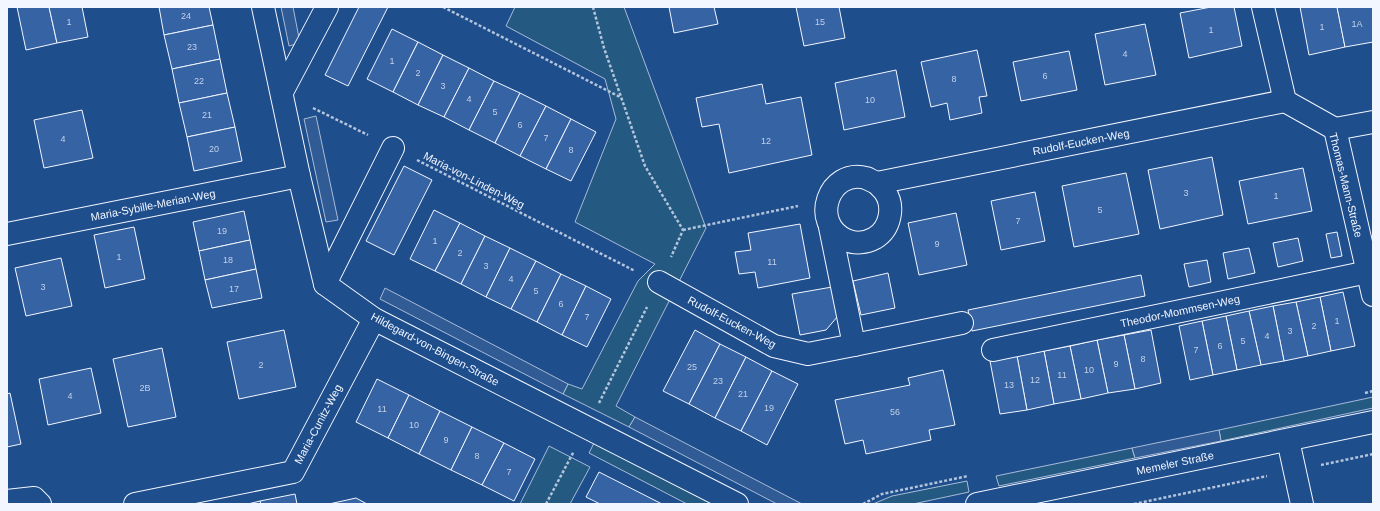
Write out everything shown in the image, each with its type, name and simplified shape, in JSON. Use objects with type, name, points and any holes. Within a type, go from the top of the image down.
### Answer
[{"type":"street","points":[[263,7],[324,284]]},
{"type":"street","points":[[282,92],[327,7]]},
{"type":"street","points":[[1263,7],[1285,101]]},
{"type":"street","name":"Thomas-Mann-Straße","points":[[1285,101],[1335,129],[1373,295]]},
{"type":"street","name":"Rudolf-Eucken-Weg","points":[[826,203],[831,191],[840,183],[852,178],[865,178],[877,183],[1285,101]]},
{"type":"street","points":[[1335,129],[1373,122]]},
{"type":"street","points":[[324,284],[393,148]]},
{"type":"street","name":"Maria-Sybille-Merian-Weg","points":[[7,234],[299,176]]},
{"type":"street","points":[[830,227],[839,237],[851,242],[863,242],[875,238],[884,229],[890,217],[890,204],[886,193],[877,183]]},
{"type":"street","points":[[826,203],[826,216],[830,227],[854,345]]},
{"type":"street","name":"Theodor-Mommsen-Weg","points":[[993,350],[1368,272]]},
{"type":"street","name":"Rudolf-Eucken-Weg","points":[[659,282],[774,346],[808,354],[962,323]]},
{"type":"street","name":"Hildegard-von-Bingen-Straße","points":[[324,284],[374,319],[737,504]]},
{"type":"street","name":"Maria-Cunitz-Weg","points":[[135,504],[293,472],[374,319]]},
{"type":"street","name":"Memeler Straße","points":[[977,504],[1373,422]]},
{"type":"street","points":[[1288,440],[1302,504]]},
{"type":"street","points":[[7,501],[34,498],[40,504]]},
{"type":"path","points":[[443,7],[621,97]]},
{"type":"path","points":[[593,7],[604,48],[645,166],[683,230]]},
{"type":"path","name":"Maria-von-Linden-Weg","points":[[282,92],[659,282]]},
{"type":"path","points":[[683,230],[799,206],[826,203]]},
{"type":"path","points":[[546,504],[587,428],[683,230]]},
{"type":"path","points":[[1134,504],[1373,454]]},
{"type":"shaded area","points":[[281,7],[293,7],[300,43],[289,46]]},
{"type":"shaded area","points":[[515,7],[624,7],[706,228],[616,406],[635,417],[629,427],[563,394],[568,384],[582,389],[638,281],[655,264],[575,222],[616,119],[605,79],[506,26]]},
{"type":"shaded area","points":[[316,116],[338,220],[326,222],[304,119]]},
{"type":"shaded area","points":[[385,288],[568,384],[563,394],[380,299]]},
{"type":"shaded area","points":[[1373,397],[1373,408],[1221,441],[1219,430]]},
{"type":"shaded area","points":[[635,417],[802,504],[777,504],[629,427]]},
{"type":"shaded area","points":[[1219,430],[1221,441],[1135,458],[1132,448]]},
{"type":"shaded area","points":[[595,441],[719,504],[687,504],[589,453]]},
{"type":"shaded area","points":[[549,446],[590,467],[570,504],[520,504]]},
{"type":"shaded area","points":[[1132,448],[1135,458],[999,486],[996,476]]},
{"type":"shaded area","points":[[967,481],[969,492],[913,504],[873,504],[892,496]]},
{"type":"building","points":[[17,7],[49,7],[57,43],[26,50]]},
{"type":"building","points":[[49,7],[82,7],[88,37],[57,43]]},
{"type":"building","points":[[159,7],[209,7],[213,25],[164,35]]},
{"type":"building","points":[[359,7],[388,7],[348,86],[325,75]]},
{"type":"building","points":[[669,7],[714,7],[718,24],[674,33]]},
{"type":"building","points":[[796,7],[839,7],[845,38],[804,46]]},
{"type":"building","points":[[1211,7],[1234,7],[1242,46],[1189,58],[1180,13]]},
{"type":"building","points":[[1300,7],[1337,7],[1345,47],[1309,55]]},
{"type":"building","points":[[1337,7],[1373,7],[1373,42],[1345,47]]},
{"type":"building","points":[[1145,24],[1156,75],[1105,85],[1095,34]]},
{"type":"building","points":[[213,25],[220,59],[172,69],[164,35]]},
{"type":"building","points":[[392,29],[418,42],[393,92],[367,79]]},
{"type":"building","points":[[418,42],[443,55],[418,105],[393,92]]},
{"type":"building","points":[[977,50],[987,96],[979,97],[982,113],[950,120],[947,103],[931,107],[921,62]]},
{"type":"building","points":[[1069,51],[1077,90],[1021,101],[1013,62]]},
{"type":"building","points":[[443,55],[469,68],[444,117],[418,105]]},
{"type":"building","points":[[220,59],[227,93],[179,103],[172,69]]},
{"type":"building","points":[[469,68],[494,81],[469,130],[444,117]]},
{"type":"building","points":[[896,70],[905,117],[844,130],[835,83]]},
{"type":"building","points":[[494,81],[520,93],[495,143],[469,130]]},
{"type":"building","points":[[762,84],[766,104],[801,97],[812,155],[729,173],[719,124],[702,127],[696,98]]},
{"type":"building","points":[[227,93],[235,127],[187,137],[179,103]]},
{"type":"building","points":[[520,93],[546,106],[520,156],[495,143]]},
{"type":"building","points":[[546,106],[571,119],[546,169],[520,156]]},
{"type":"building","points":[[82,110],[93,158],[44,168],[34,120]]},
{"type":"building","points":[[571,119],[596,132],[571,181],[546,169]]},
{"type":"building","points":[[235,127],[242,161],[194,171],[187,137]]},
{"type":"building","points":[[1212,157],[1223,215],[1160,229],[1148,170]]},
{"type":"building","points":[[404,166],[432,180],[394,255],[366,241]]},
{"type":"building","points":[[1303,168],[1312,211],[1248,224],[1239,181]]},
{"type":"building","points":[[1126,173],[1139,234],[1074,247],[1062,186]]},
{"type":"building","points":[[1035,192],[1045,241],[1001,250],[991,201]]},
{"type":"building","points":[[434,210],[460,223],[435,271],[410,259]]},
{"type":"building","points":[[244,211],[250,240],[199,251],[193,222]]},
{"type":"building","points":[[956,213],[967,265],[919,275],[908,223]]},
{"type":"building","points":[[460,223],[485,236],[461,284],[435,271]]},
{"type":"building","points":[[800,224],[810,278],[758,288],[755,272],[739,274],[735,252],[751,250],[748,233]]},
{"type":"building","points":[[134,227],[145,279],[105,288],[94,235]]},
{"type":"building","points":[[1337,232],[1342,256],[1331,258],[1326,234]]},
{"type":"building","points":[[485,236],[510,248],[486,297],[461,284]]},
{"type":"building","points":[[1298,238],[1303,261],[1278,267],[1273,243]]},
{"type":"building","points":[[250,240],[256,269],[205,280],[199,251]]},
{"type":"building","points":[[510,248],[536,261],[511,309],[486,297]]},
{"type":"building","points":[[1249,248],[1255,273],[1228,279],[1223,253]]},
{"type":"building","points":[[61,258],[72,306],[26,316],[15,268]]},
{"type":"building","points":[[1207,260],[1211,282],[1189,287],[1184,264]]},
{"type":"building","points":[[536,261],[561,274],[537,322],[511,309]]},
{"type":"building","points":[[256,269],[262,298],[212,308],[205,280]]},
{"type":"building","points":[[888,273],[895,308],[861,315],[853,281]]},
{"type":"building","points":[[561,274],[586,286],[562,335],[537,322]]},
{"type":"building","points":[[1141,275],[1145,296],[972,331],[968,310]]},
{"type":"building","points":[[586,286],[611,299],[587,347],[562,335]]},
{"type":"building","points":[[832,287],[838,316],[826,330],[800,335],[792,294]]},
{"type":"building","points":[[1343,292],[1355,346],[1331,351],[1320,297]]},
{"type":"building","points":[[1320,297],[1331,351],[1308,356],[1296,302]]},
{"type":"building","points":[[1296,302],[1308,356],[1284,361],[1273,306]]},
{"type":"building","points":[[1273,306],[1284,361],[1261,365],[1249,311]]},
{"type":"building","points":[[1249,311],[1261,365],[1237,370],[1226,316]]},
{"type":"building","points":[[1226,316],[1237,370],[1213,375],[1202,321]]},
{"type":"building","points":[[1202,321],[1213,375],[1190,380],[1179,326]]},
{"type":"building","points":[[284,330],[296,387],[239,399],[227,342]]},
{"type":"building","points":[[695,330],[720,344],[689,404],[663,391]]},
{"type":"building","points":[[1151,330],[1161,383],[1135,389],[1124,335]]},
{"type":"building","points":[[1124,335],[1135,389],[1108,393],[1097,340]]},
{"type":"building","points":[[1097,340],[1108,393],[1081,399],[1070,346]]},
{"type":"building","points":[[720,344],[746,357],[715,418],[689,404]]},
{"type":"building","points":[[1070,346],[1081,399],[1054,404],[1044,351]]},
{"type":"building","points":[[162,348],[176,417],[128,427],[113,359]]},
{"type":"building","points":[[1044,351],[1054,404],[1027,410],[1017,356]]},
{"type":"building","points":[[1017,356],[1027,410],[1000,414],[990,361]]},
{"type":"building","points":[[746,357],[772,371],[741,431],[715,418]]},
{"type":"building","points":[[91,368],[101,413],[48,425],[39,379]]},
{"type":"building","points":[[943,370],[955,425],[929,430],[931,440],[866,454],[863,440],[845,444],[835,400],[910,385],[908,378]]},
{"type":"building","points":[[772,371],[798,384],[767,445],[741,431]]},
{"type":"building","points":[[377,379],[409,395],[388,438],[356,422]]},
{"type":"building","points":[[10,393],[21,444],[7,447],[7,394]]},
{"type":"building","points":[[409,395],[440,411],[419,454],[388,438]]},
{"type":"building","points":[[440,411],[472,427],[451,470],[419,454]]},
{"type":"building","points":[[472,427],[504,443],[482,485],[451,470]]},
{"type":"building","points":[[504,443],[535,459],[514,501],[482,485]]},
{"type":"building","points":[[599,472],[662,504],[600,504],[586,497]]},
{"type":"building","points":[[295,494],[297,504],[261,504],[260,501]]},
{"type":"building","points":[[356,498],[367,504],[329,504]]},
{"type":"building","points":[[260,501],[261,504],[248,504]]}]
